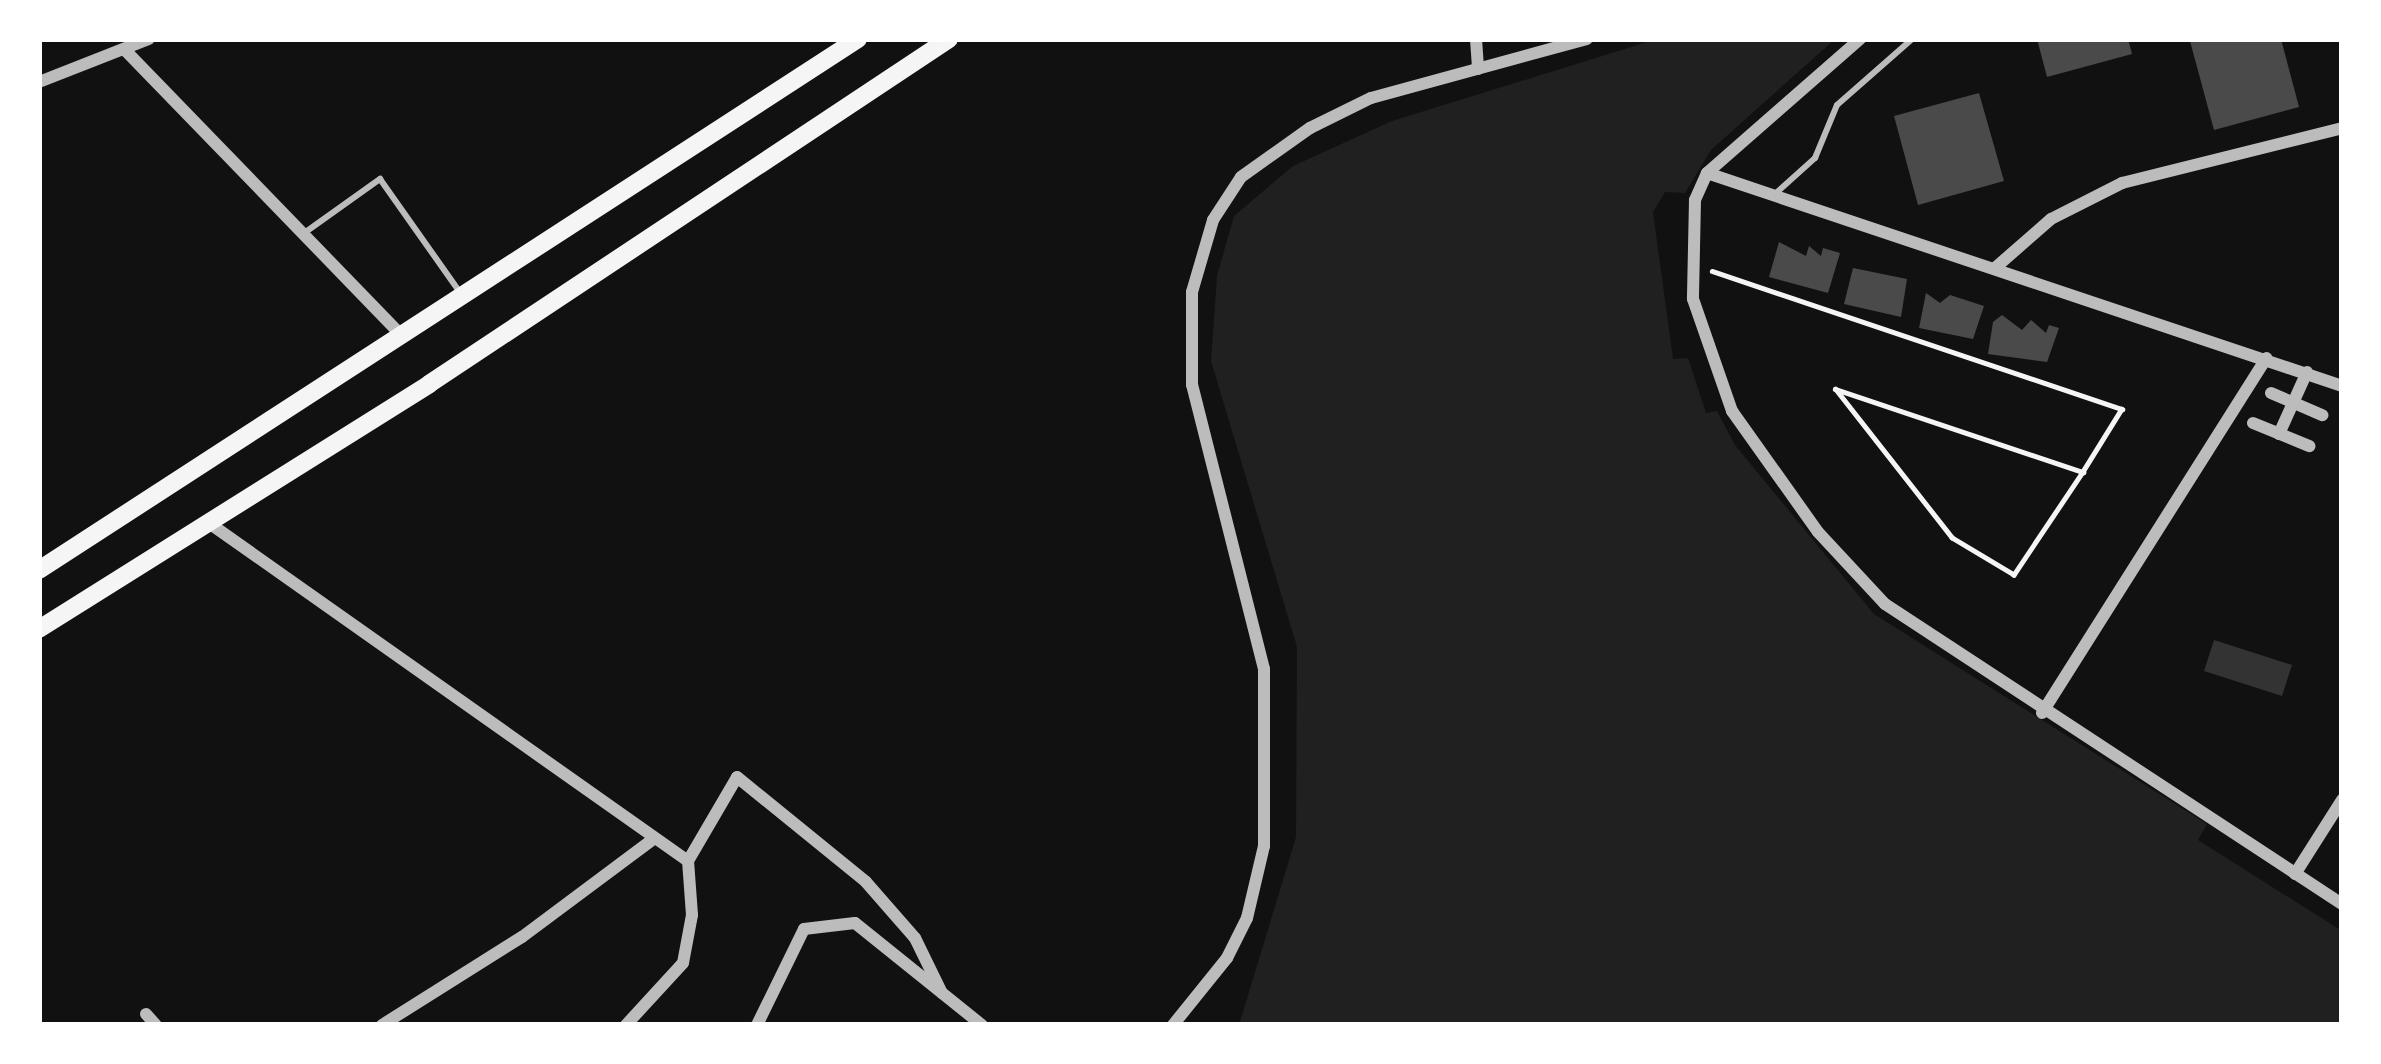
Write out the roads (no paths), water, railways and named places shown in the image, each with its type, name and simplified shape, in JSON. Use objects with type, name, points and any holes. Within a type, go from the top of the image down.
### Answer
[{"type":"main road","points":[[39,570],[404,338],[858,39]]},
{"type":"main road","points":[[39,629],[949,39]]},
{"type":"street","points":[[39,82],[149,39]]},
{"type":"street","points":[[1476,39],[1478,69]]},
{"type":"street","points":[[1173,1025],[1227,958],[1246,918],[1264,846],[1264,669],[1192,385],[1192,292],[1214,220],[1241,177],[1371,98],[1587,39]]},
{"type":"street","points":[[1860,39],[1708,173],[1695,200],[1689,264],[1703,338],[1732,411],[1818,532],[1885,604],[2042,712],[2342,904]]},
{"type":"street","points":[[124,49],[307,231],[404,338]]},
{"type":"street","points":[[1995,268],[2051,219],[2122,182],[2342,128]]},
{"type":"street","points":[[1708,173],[2342,386]]},
{"type":"street","points":[[2042,712],[2266,358]]},
{"type":"street","points":[[2279,434],[2307,373]]},
{"type":"street","points":[[2270,393],[2322,415]]},
{"type":"street","points":[[2253,423],[2309,446]]},
{"type":"street","points":[[209,523],[652,840],[688,860]]},
{"type":"street","points":[[626,1025],[683,963],[692,915],[688,860],[737,776],[866,882],[915,938],[942,993]]},
{"type":"street","points":[[2295,874],[2342,800]]},
{"type":"street","points":[[382,1025],[522,937],[652,840]]},
{"type":"street","points":[[758,1025],[804,929],[855,923],[871,930],[982,1025]]},
{"type":"lane","points":[[1774,195],[1815,158],[1837,105],[1912,39]]},
{"type":"lane","points":[[307,231],[380,179],[464,298]]}]
